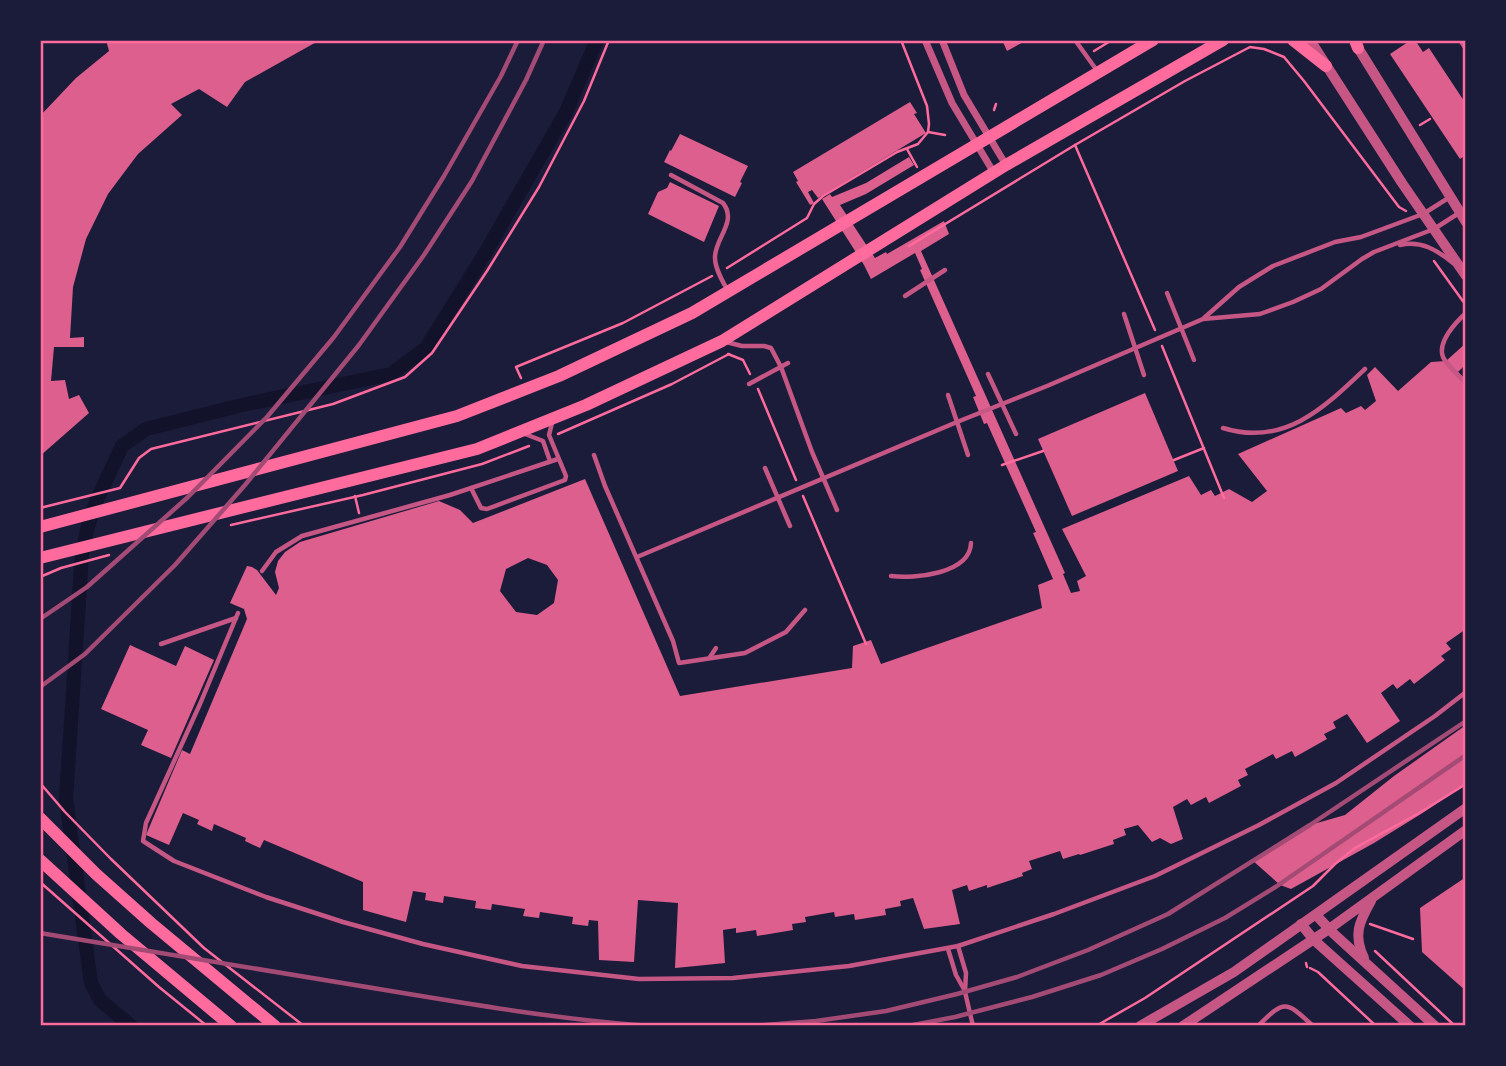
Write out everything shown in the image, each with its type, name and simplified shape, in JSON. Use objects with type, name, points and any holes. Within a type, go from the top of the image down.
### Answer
[{"type":"main road","points":[[40,527],[457,416],[559,376],[692,313],[1153,40]]},
{"type":"main road","points":[[40,558],[477,449],[586,405],[722,341],[1006,165],[1223,40]]},
{"type":"main road","points":[[1293,40],[1326,66]]},
{"type":"main road","points":[[40,818],[96,874],[151,923],[275,1026]]},
{"type":"main road","points":[[40,860],[121,934],[231,1026]]},
{"type":"street","points":[[925,40],[952,103],[994,173]]},
{"type":"street","points":[[942,40],[964,95],[1006,165]]},
{"type":"street","points":[[1310,40],[1464,273]]},
{"type":"street","points":[[1355,43],[1463,218]]},
{"type":"street","points":[[1140,1026],[1234,972],[1466,808]]},
{"type":"street","points":[[1183,1026],[1314,940],[1465,831]]},
{"type":"street","points":[[1367,965],[1357,944],[1357,933],[1373,897]]},
{"type":"street","points":[[1316,915],[1435,1026]]},
{"type":"street","points":[[1301,924],[1314,940],[1410,1026]]},
{"type":"lane","points":[[1075,40],[1099,72]]},
{"type":"lane","points":[[1460,40],[1466,49]]},
{"type":"lane","points":[[671,175],[723,203],[727,208],[728,220],[715,258],[728,292]]},
{"type":"lane","points":[[637,557],[1158,338],[1203,318],[1239,287],[1273,266],[1335,242],[1361,237],[1423,214],[1450,197]]},
{"type":"lane","points":[[1203,318],[1260,314],[1293,302],[1321,289],[1374,252],[1463,218]]},
{"type":"lane","points":[[1374,252],[1406,244],[1420,244],[1437,250],[1464,273]]},
{"type":"lane","points":[[905,296],[945,270]]},
{"type":"lane","points":[[1167,293],[1194,360]]},
{"type":"lane","points":[[1466,313],[1443,342],[1442,351],[1443,357],[1466,383]]},
{"type":"lane","points":[[1124,314],[1144,375]]},
{"type":"lane","points":[[722,341],[742,346],[771,348],[837,510]]},
{"type":"lane","points":[[749,384],[788,363]]},
{"type":"lane","points":[[1223,428],[1238,432],[1268,432],[1306,419],[1335,397],[1364,369]]},
{"type":"lane","points":[[988,374],[1016,434]]},
{"type":"lane","points":[[948,395],[968,455]]},
{"type":"lane","points":[[471,488],[481,508],[487,509],[565,480],[566,476],[549,436],[553,419]]},
{"type":"lane","points":[[519,432],[543,441],[550,461]]},
{"type":"lane","points":[[594,454],[605,486],[673,641],[679,663],[745,653],[786,632],[805,610]]},
{"type":"lane","points":[[262,571],[276,552],[302,536],[471,488],[558,459]]},
{"type":"lane","points":[[765,468],[790,526]]},
{"type":"lane","points":[[891,576],[904,578],[947,569],[967,556],[971,543]]},
{"type":"lane","points":[[162,644],[237,615],[146,823],[144,841],[174,861],[266,897],[343,922],[423,944],[535,968],[639,979],[733,978],[849,966],[948,949],[1054,914],[1155,876],[1259,825],[1336,783],[1466,692]]},
{"type":"lane","points":[[709,658],[716,648]]},
{"type":"lane","points":[[958,946],[966,973],[965,992]]},
{"type":"lane","points":[[948,949],[956,975],[965,992],[973,1026]]},
{"type":"lane","points":[[1258,1026],[1275,1009],[1286,1006],[1295,1009],[1313,1026]]},
{"type":"path","points":[[40,509],[120,488],[139,458],[151,449],[333,404],[405,377],[432,353],[488,271],[539,187],[584,101],[610,40]]},
{"type":"path","points":[[525,389],[516,368],[623,323],[719,273],[807,218],[814,204],[823,197],[897,152],[918,144],[928,132],[927,106],[901,40]]},
{"type":"path","points":[[1085,55],[1112,40]]},
{"type":"path","points":[[909,246],[1075,145],[1250,47],[1284,57],[1399,207],[1406,211]]},
{"type":"path","points":[[994,110],[996,104]]},
{"type":"path","points":[[1422,124],[1430,119]]},
{"type":"path","points":[[928,132],[945,135]]},
{"type":"path","points":[[1075,145],[1224,498]]},
{"type":"path","points":[[907,149],[922,178]]},
{"type":"path","points":[[897,152],[900,159]]},
{"type":"path","points":[[1434,260],[1466,306]]},
{"type":"path","points":[[1174,460],[1204,448]]},
{"type":"path","points":[[1002,465],[1043,452]]},
{"type":"path","points":[[355,496],[359,512]]},
{"type":"path","points":[[40,577],[61,568],[103,557]]},
{"type":"path","points":[[41,784],[111,859],[204,948],[304,1026]]},
{"type":"path","points":[[1096,1026],[1145,998],[1304,893],[1355,848],[1466,784]]},
{"type":"path","points":[[40,882],[207,1026]]},
{"type":"path","points":[[1367,931],[1370,924],[1413,939]]},
{"type":"path","points":[[1369,944],[1455,1026]]},
{"type":"path","points":[[1308,966],[1318,972],[1376,1026]]},
{"type":"building","points":[[106,40],[320,40],[245,82],[227,107],[199,89],[171,104],[182,115],[138,154],[108,194],[86,239],[73,287],[70,338],[84,337],[84,347],[54,347],[51,381],[65,380],[69,399],[79,395],[89,413],[40,456],[40,116],[76,78],[109,51]]},
{"type":"building","points":[[1002,40],[1027,40],[1007,51]]},
{"type":"building","points":[[1415,40],[1423,52],[1429,48],[1466,104],[1466,155],[1460,159],[1390,54]]},
{"type":"building","points":[[910,102],[926,133],[818,198],[812,190],[808,192],[814,203],[810,205],[793,172]]},
{"type":"building","points":[[680,134],[748,166],[735,197],[664,162]]},
{"type":"building","points":[[909,157],[914,165],[866,194],[840,205],[875,258],[886,252],[887,254],[944,221],[949,234],[921,251],[1065,573],[1063,574],[1071,593],[1080,591],[1077,581],[1086,576],[1062,529],[1189,476],[1201,495],[1211,490],[1215,496],[1229,489],[1252,502],[1267,491],[1238,454],[1341,408],[1346,413],[1361,406],[1365,410],[1376,401],[1367,375],[1375,367],[1398,391],[1431,362],[1446,361],[1466,343],[1466,364],[1458,372],[1466,380],[1466,629],[1446,643],[1451,649],[1441,656],[1445,660],[1414,684],[1410,679],[1397,689],[1393,684],[1381,693],[1400,721],[1367,743],[1347,714],[1333,722],[1336,728],[1324,734],[1327,739],[1295,757],[1292,751],[1276,759],[1273,754],[1245,769],[1248,775],[1238,780],[1241,786],[1209,803],[1206,797],[1191,805],[1187,799],[1173,807],[1183,839],[1171,844],[1160,838],[1152,842],[1138,825],[1124,829],[1126,835],[1113,840],[1114,844],[1063,859],[1060,851],[1029,861],[1032,869],[1022,873],[1023,876],[987,888],[987,885],[969,891],[967,885],[952,890],[960,924],[924,929],[913,898],[900,901],[901,906],[885,909],[886,915],[855,920],[854,914],[835,917],[834,912],[805,917],[806,922],[792,924],[793,930],[757,936],[756,930],[736,933],[736,928],[723,930],[725,963],[675,968],[678,903],[638,900],[634,962],[599,960],[598,921],[589,920],[588,926],[572,924],[573,917],[540,912],[539,918],[523,916],[525,909],[492,904],[491,910],[475,908],[476,901],[444,896],[443,903],[425,900],[426,893],[413,891],[406,922],[363,910],[363,882],[264,840],[260,848],[245,841],[246,838],[214,824],[212,831],[197,824],[199,820],[183,813],[169,845],[146,835],[182,750],[190,754],[247,619],[244,609],[230,603],[247,566],[257,570],[276,595],[279,588],[275,572],[278,561],[285,552],[300,542],[439,501],[460,510],[473,523],[585,479],[680,696],[852,668],[853,646],[871,640],[881,664],[1042,608],[1038,585],[1053,579],[1033,533],[1036,532],[987,423],[984,424],[973,397],[976,396],[915,253],[871,279],[822,199],[866,183]],"holes":[[[528,558],[547,565],[558,580],[554,603],[537,615],[516,612],[500,591],[506,569]]]},
{"type":"building","points":[[670,182],[719,206],[704,242],[648,214],[658,192],[667,188]]},
{"type":"building","points":[[1145,393],[1178,471],[1072,516],[1038,439]]},
{"type":"building","points":[[130,645],[176,666],[185,646],[214,660],[171,758],[141,745],[148,730],[101,709]]},
{"type":"building","points":[[1466,725],[1466,784],[1421,814],[1291,889],[1280,885],[1252,860],[1310,825],[1345,815]]},
{"type":"building","points":[[1466,877],[1466,991],[1422,952],[1420,908]]},
{"type":"waterway","points":[[131,1026],[100,1000],[91,983],[66,799],[82,554],[96,502],[122,446],[146,429],[242,405],[391,374],[426,348],[484,255],[566,112],[597,40]]},
{"type":"railway","points":[[40,619],[87,587],[188,497],[267,417],[334,337],[400,247],[444,176],[501,76],[518,40]]},
{"type":"railway","points":[[40,687],[85,654],[175,565],[245,485],[359,345],[424,255],[472,181],[526,80],[544,40]]},
{"type":"railway","points":[[751,1026],[816,1021],[886,1011],[1017,977],[1088,950],[1168,914],[1310,825],[1466,721]]},
{"type":"railway","points":[[908,1026],[1032,997],[1101,975],[1162,949],[1225,918],[1277,886],[1466,755]]},
{"type":"railway","points":[[40,933],[492,1007],[650,1026]]}]
